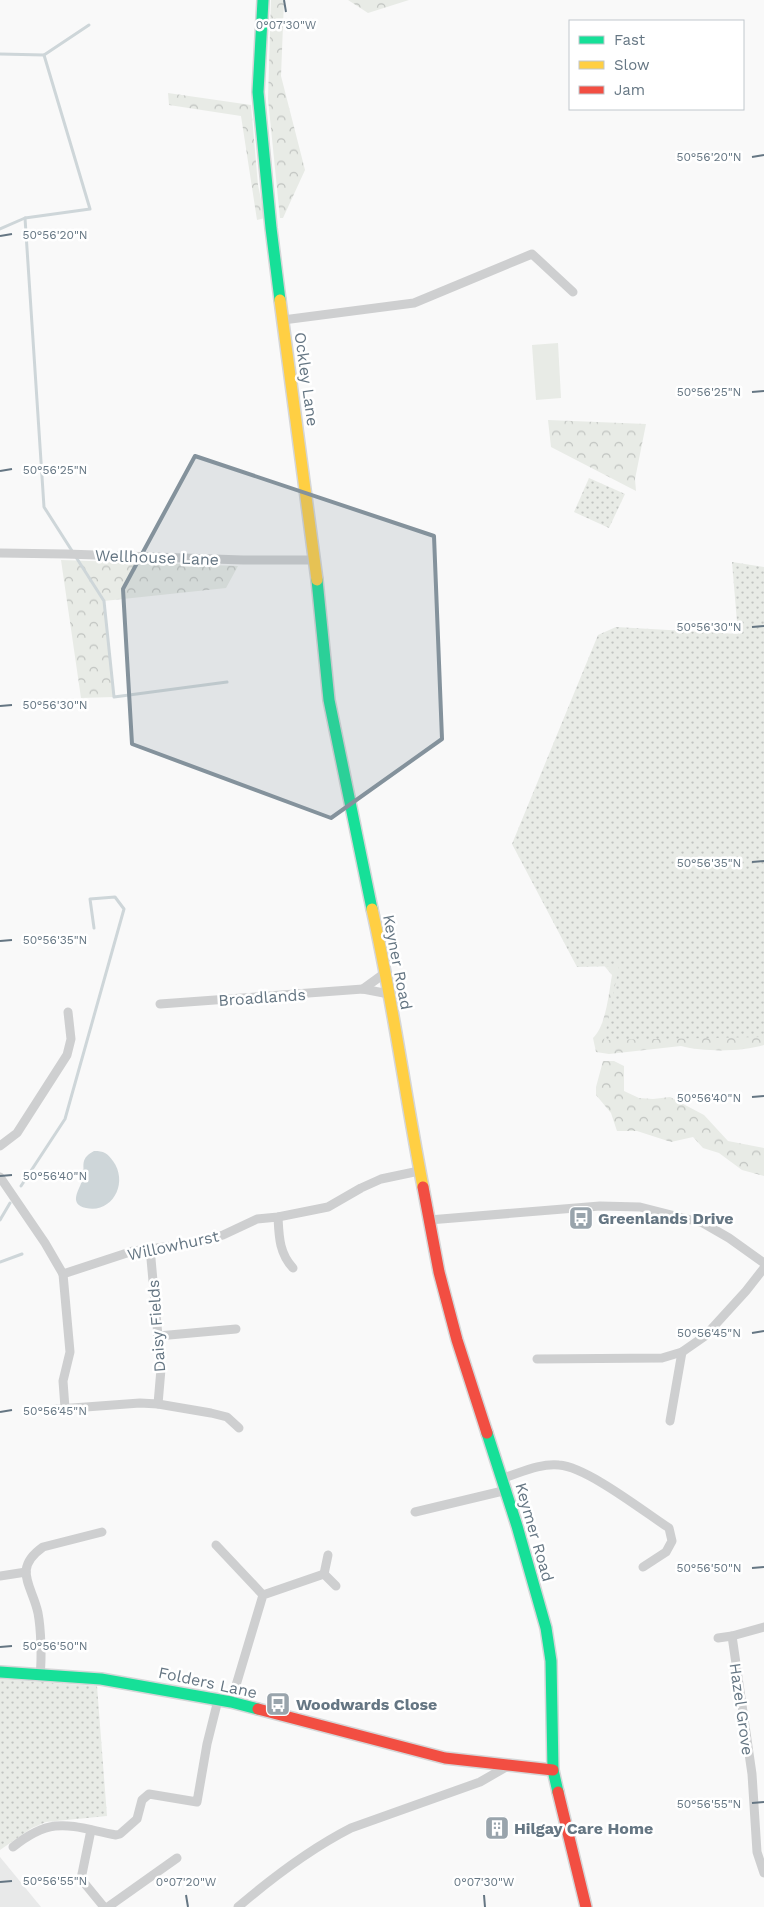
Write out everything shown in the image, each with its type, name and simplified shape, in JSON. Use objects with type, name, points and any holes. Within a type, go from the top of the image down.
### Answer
[{"type":"street","name":"Ockley Lane","points":[[262,0],[258,92],[271,228],[314,560],[328,700],[341,760]]},
{"type":"street","points":[[283,320],[414,303],[532,254],[573,292]]},
{"type":"street","name":"Wellhouse Lane","points":[[0,553],[243,560],[314,560]]},
{"type":"street","name":"Keyner Road","points":[[341,760],[382,954],[419,1171]]},
{"type":"street","points":[[363,989],[385,973]]},
{"type":"street","name":"Broadlands","points":[[160,1004],[363,989],[389,994]]},
{"type":"street","points":[[0,1146],[17,1133],[67,1055],[71,1039],[68,1012]]},
{"type":"street","name":"Willowhurst","points":[[63,1274],[133,1251],[196,1243],[222,1236],[257,1219],[328,1208],[361,1188],[381,1179],[419,1171]]},
{"type":"street","name":"Keymer Road","points":[[419,1171],[439,1272],[457,1340],[503,1478],[546,1628],[551,1661],[553,1770],[586,1907]]},
{"type":"street","points":[[0,1177],[45,1243],[63,1274],[70,1352],[63,1381],[66,1408]]},
{"type":"street","points":[[429,1220],[600,1206],[640,1207],[702,1223],[729,1238],[764,1263]]},
{"type":"street","points":[[278,1217],[279,1242],[287,1261],[293,1268]]},
{"type":"street","name":"Daisy Fields","points":[[150,1248],[161,1369],[158,1404]]},
{"type":"street","points":[[538,1359],[662,1358],[682,1352],[705,1336],[764,1268]]},
{"type":"street","points":[[158,1336],[236,1329]]},
{"type":"street","points":[[670,1421],[682,1352]]},
{"type":"street","points":[[45,1410],[140,1403],[158,1404],[227,1417],[239,1428]]},
{"type":"street","points":[[503,1478],[541,1466],[559,1465],[582,1471],[669,1528],[672,1540],[666,1552],[643,1567]]},
{"type":"street","points":[[416,1512],[506,1490]]},
{"type":"street","points":[[40,1675],[38,1612],[31,1596],[26,1572],[27,1564],[35,1553],[43,1547],[102,1532]]},
{"type":"street","points":[[216,1545],[262,1595]]},
{"type":"street","points":[[324,1574],[328,1555]]},
{"type":"street","points":[[0,1576],[26,1572]]},
{"type":"street","points":[[262,1595],[324,1574]]},
{"type":"street","points":[[324,1574],[336,1586]]},
{"type":"street","points":[[231,1702],[262,1595]]},
{"type":"street","points":[[718,1638],[764,1627]]},
{"type":"street","name":"Hazel Grove","points":[[732,1636],[752,1774],[757,1852],[764,1873]]},
{"type":"street","name":"Folders Lane","points":[[0,1672],[101,1679],[231,1702],[445,1758],[553,1770]]},
{"type":"street","points":[[12,1847],[40,1828],[55,1825],[68,1825],[116,1835],[120,1834],[137,1819],[142,1800],[149,1794],[196,1802],[218,1700]]},
{"type":"street","points":[[238,1907],[272,1879],[333,1837],[351,1828],[480,1782],[508,1766]]},
{"type":"street","points":[[91,1830],[81,1879],[104,1907]]},
{"type":"street","points":[[108,1907],[177,1858]]},
{"type":"highlighted area","points":[[195,456],[434,536],[442,739],[331,818],[132,744],[123,589]]},
{"type":"shaded area","points":[[94,1151],[103,1152],[109,1156],[118,1170],[119,1178],[115,1195],[110,1202],[95,1209],[81,1206],[76,1201],[83,1176],[84,1161]]},
{"type":"shaded area","points":[[0,1857],[41,1907],[0,1907]]},
{"type":"green space","points":[[271,0],[284,0],[281,76],[305,170],[283,218],[280,218],[268,99]]},
{"type":"green space","points":[[348,0],[409,0],[368,13]]},
{"type":"green space","points":[[168,93],[251,105],[258,185],[265,218],[257,220],[241,116],[169,105]]},
{"type":"green space","points":[[558,343],[561,398],[536,400],[532,345]]},
{"type":"green space","points":[[548,420],[646,424],[635,479],[636,491],[551,447]]},
{"type":"green space","points":[[589,478],[625,494],[609,528],[574,512]]},
{"type":"green space","points":[[61,560],[238,566],[226,588],[104,601],[114,697],[81,698]]},
{"type":"green space","points":[[732,562],[764,567],[764,1037],[604,1040],[619,966],[577,967],[512,844],[598,635],[616,627],[738,634]]},
{"type":"green space","points":[[590,949],[764,1029],[764,1045],[734,1050],[700,1049],[681,1046],[609,1054],[596,1052],[593,1038],[604,1017],[612,975]]},
{"type":"green space","points":[[603,1061],[614,1061],[624,1066],[624,1091],[639,1098],[670,1097],[704,1115],[728,1141],[764,1148],[764,1176],[742,1170],[719,1153],[703,1148],[693,1137],[671,1142],[637,1131],[617,1131],[611,1113],[596,1095],[596,1087]]},
{"type":"green space","points":[[0,1679],[97,1686],[107,1816],[46,1822],[32,1828],[0,1850]]},
{"type":"waterway","points":[[0,54],[44,55],[89,25]]},
{"type":"waterway","points":[[0,229],[25,218],[90,209],[44,55]]},
{"type":"waterway","points":[[25,218],[44,507],[104,601],[114,697],[227,682]]},
{"type":"waterway","points":[[21,1186],[65,1119],[124,909],[115,897],[90,899],[94,928]]},
{"type":"waterway","points":[[0,1220],[10,1203]]},
{"type":"waterway","points":[[0,1262],[22,1254]]},
{"type":"traffic: fast","points":[[263,0],[258,92],[280,300]]},
{"type":"traffic: fast","points":[[317,580],[329,700],[372,909]]},
{"type":"traffic: fast","points":[[487,1433],[517,1526],[546,1628],[551,1661],[553,1770],[558,1792]]},
{"type":"traffic: fast","points":[[0,1672],[101,1679],[231,1702],[258,1709]]},
{"type":"traffic: slow","points":[[280,300],[317,580]]},
{"type":"traffic: slow","points":[[372,909],[423,1187]]},
{"type":"traffic: jam","points":[[423,1187],[439,1272],[457,1340],[487,1433]]},
{"type":"traffic: jam","points":[[258,1709],[445,1758],[553,1770]]},
{"type":"traffic: jam","points":[[558,1792],[586,1907]]},
{"type":"place","name":"Greenlands Drive","points":[[581,1218]]},
{"type":"place","name":"Woodwards Close","points":[[278,1704]]},
{"type":"place","name":"Hilgay Care Home","points":[[497,1828]]}]
